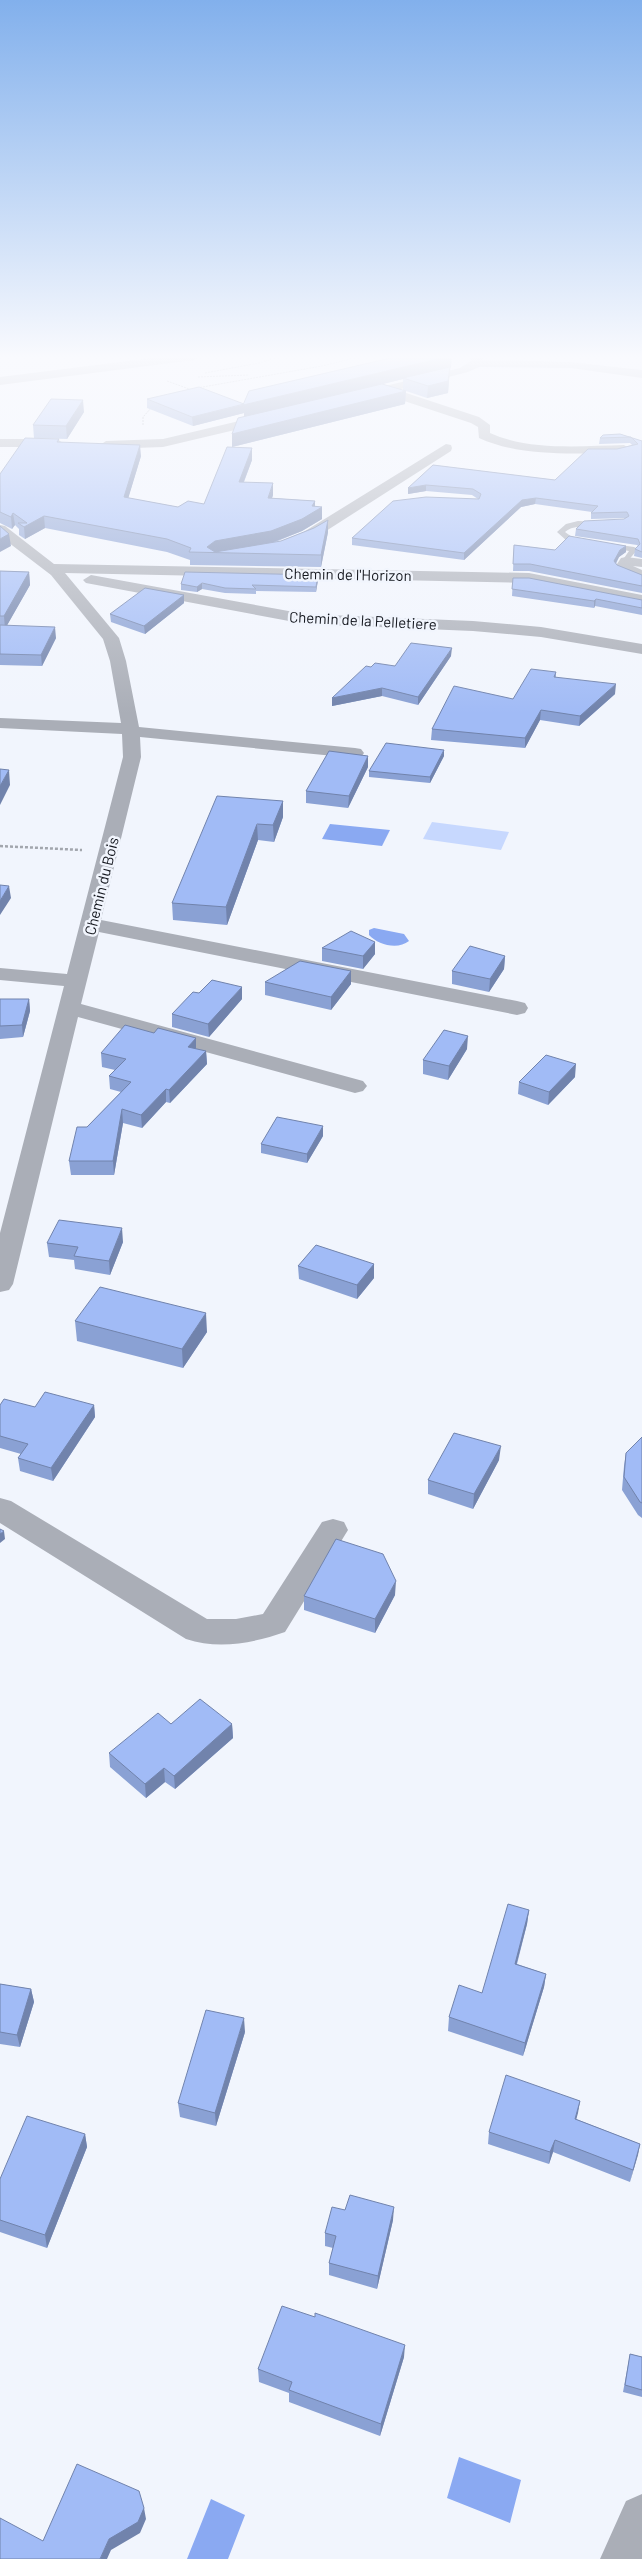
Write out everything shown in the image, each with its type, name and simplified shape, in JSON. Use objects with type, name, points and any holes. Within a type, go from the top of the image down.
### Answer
[{"type":"street","points":[[281,546],[308,536],[404,475]]},
{"type":"street","points":[[352,509],[388,502]]},
{"type":"street","name":"Chemin du Bois","points":[[0,529],[54,570],[111,638],[118,661],[131,730],[132,757],[0,1284]]},
{"type":"street","points":[[142,570],[227,558]]},
{"type":"street","points":[[642,563],[626,561],[622,567],[642,576]]},
{"type":"street","name":"Chemin de l'Horizon","points":[[54,570],[529,578],[642,600]]},
{"type":"street","name":"Chemin de la Pelletiere","points":[[54,570],[126,588],[305,619],[473,626],[541,632],[642,648]]},
{"type":"street","points":[[0,723],[131,730],[355,753]]},
{"type":"street","points":[[91,924],[517,1008]]},
{"type":"street","points":[[0,974],[76,981]]},
{"type":"street","points":[[70,1008],[355,1086]]},
{"type":"street","points":[[0,1510],[197,1630],[220,1633],[241,1632],[274,1623],[333,1530]]},
{"type":"street","points":[[623,2559],[642,2517]]},
{"type":"lane","points":[[608,523],[571,524],[566,526],[562,532],[570,539],[634,549],[626,561]]},
{"type":"path","points":[[0,846],[109,852]]},
{"type":"shaded area","points":[[432,822],[509,832],[501,850],[423,839]]},
{"type":"water","points":[[330,824],[390,830],[382,846],[322,839]]},
{"type":"water","points":[[374,928],[404,934],[409,941],[394,946],[383,944],[369,935],[369,930]]},
{"type":"water","points":[[459,2457],[521,2480],[510,2523],[447,2498]]},
{"type":"water","points":[[211,2499],[245,2515],[228,2559],[187,2559]]},
{"type":"building","points":[[0,475],[131,475],[124,497],[178,507],[188,501],[204,504],[216,475],[242,475],[239,482],[273,483],[268,498],[315,501],[312,506],[322,507],[302,519],[271,531],[215,541],[207,547],[215,552],[281,541],[314,528],[328,520],[321,555],[189,552],[191,548],[167,539],[44,516],[24,527],[18,523],[27,523],[13,513],[11,517],[0,512]]},
{"type":"building","points":[[422,475],[518,475],[555,480],[560,475],[642,475],[642,552],[635,549],[640,544],[638,539],[576,529],[584,521],[624,519],[629,516],[627,512],[591,513],[598,506],[536,498],[522,500],[464,553],[352,538],[393,501],[426,497],[479,499],[481,494],[473,489],[426,485],[408,488]]},
{"type":"building","points":[[0,526],[9,534],[0,539]]},
{"type":"building","points":[[569,536],[626,546],[620,550],[614,561],[617,565],[642,575],[642,586],[530,564],[513,564],[514,545],[555,550]]},
{"type":"building","points":[[0,571],[29,572],[4,616],[0,616]]},
{"type":"building","points":[[185,572],[318,575],[316,587],[252,585],[256,589],[225,588],[202,583],[197,587],[181,584]]},
{"type":"building","points":[[513,578],[529,578],[642,600],[642,608],[596,599],[594,601],[512,589]]},
{"type":"building","points":[[145,588],[184,595],[144,626],[110,614]]},
{"type":"building","points":[[0,625],[55,627],[41,655],[0,654]]},
{"type":"building","points":[[411,643],[452,648],[418,697],[382,688],[332,698],[366,666],[371,667],[375,663],[395,666]]},
{"type":"building","points":[[531,669],[556,672],[554,677],[616,684],[580,716],[541,710],[525,738],[432,729],[454,686],[513,699]]},
{"type":"building","points":[[386,743],[444,750],[430,777],[369,771]]},
{"type":"building","points":[[329,751],[368,756],[349,796],[306,791]]},
{"type":"building","points":[[0,769],[9,770],[0,786]]},
{"type":"building","points":[[217,796],[283,801],[273,825],[257,824],[226,907],[172,903]]},
{"type":"building","points":[[0,885],[9,886],[0,901]]},
{"type":"building","points":[[351,931],[375,942],[363,956],[322,948]]},
{"type":"building","points":[[470,946],[505,956],[490,979],[452,971]]},
{"type":"building","points":[[300,961],[351,971],[331,997],[265,982]]},
{"type":"building","points":[[212,980],[242,987],[208,1024],[172,1014],[193,992],[199,993]]},
{"type":"building","points":[[0,999],[29,999],[22,1025],[0,1026]]},
{"type":"building","points":[[125,1025],[154,1033],[158,1028],[196,1038],[188,1047],[206,1051],[169,1090],[166,1089],[141,1115],[122,1109],[113,1161],[69,1161],[77,1127],[87,1127],[131,1082],[109,1076],[126,1059],[101,1053]]},
{"type":"building","points":[[444,1030],[468,1036],[449,1066],[423,1060]]},
{"type":"building","points":[[546,1055],[576,1064],[549,1092],[519,1082]]},
{"type":"building","points":[[277,1117],[323,1126],[307,1154],[261,1144]]},
{"type":"building","points":[[59,1220],[122,1228],[109,1261],[74,1256],[78,1247],[47,1243]]},
{"type":"building","points":[[316,1245],[374,1264],[357,1285],[298,1266]]},
{"type":"building","points":[[100,1287],[206,1313],[182,1349],[75,1321]]},
{"type":"building","points":[[45,1392],[94,1405],[51,1468],[18,1458],[28,1444],[0,1436],[0,1405],[4,1399],[35,1407]]},
{"type":"building","points":[[454,1433],[501,1446],[474,1494],[428,1480]]},
{"type":"building","points":[[642,1437],[642,1503],[624,1477],[626,1453]]},
{"type":"building","points":[[336,1539],[383,1554],[396,1581],[375,1619],[304,1596]]},
{"type":"building","points":[[200,1699],[232,1724],[174,1776],[164,1768],[145,1784],[109,1753],[158,1713],[171,1724]]},
{"type":"building","points":[[508,1904],[529,1910],[515,1964],[546,1974],[525,2043],[449,2017],[459,1985],[482,1993]]},
{"type":"building","points":[[0,1984],[31,1989],[17,2035],[0,2032]]},
{"type":"building","points":[[206,2010],[244,2018],[215,2113],[178,2103]]},
{"type":"building","points":[[506,2075],[580,2101],[575,2119],[640,2144],[633,2170],[555,2140],[550,2152],[489,2132]]},
{"type":"building","points":[[27,2116],[85,2134],[45,2235],[0,2220],[0,2179]]},
{"type":"building","points":[[350,2195],[394,2207],[378,2276],[329,2263],[336,2236],[325,2233],[332,2207],[345,2210]]},
{"type":"building","points":[[282,2306],[315,2317],[315,2313],[405,2345],[381,2424],[289,2390],[292,2382],[258,2369]]},
{"type":"building","points":[[630,2354],[642,2357],[642,2390],[625,2385]]},
{"type":"building","points":[[77,2464],[139,2491],[144,2508],[138,2522],[109,2539],[100,2559],[0,2559],[0,2518],[43,2541]]}]
